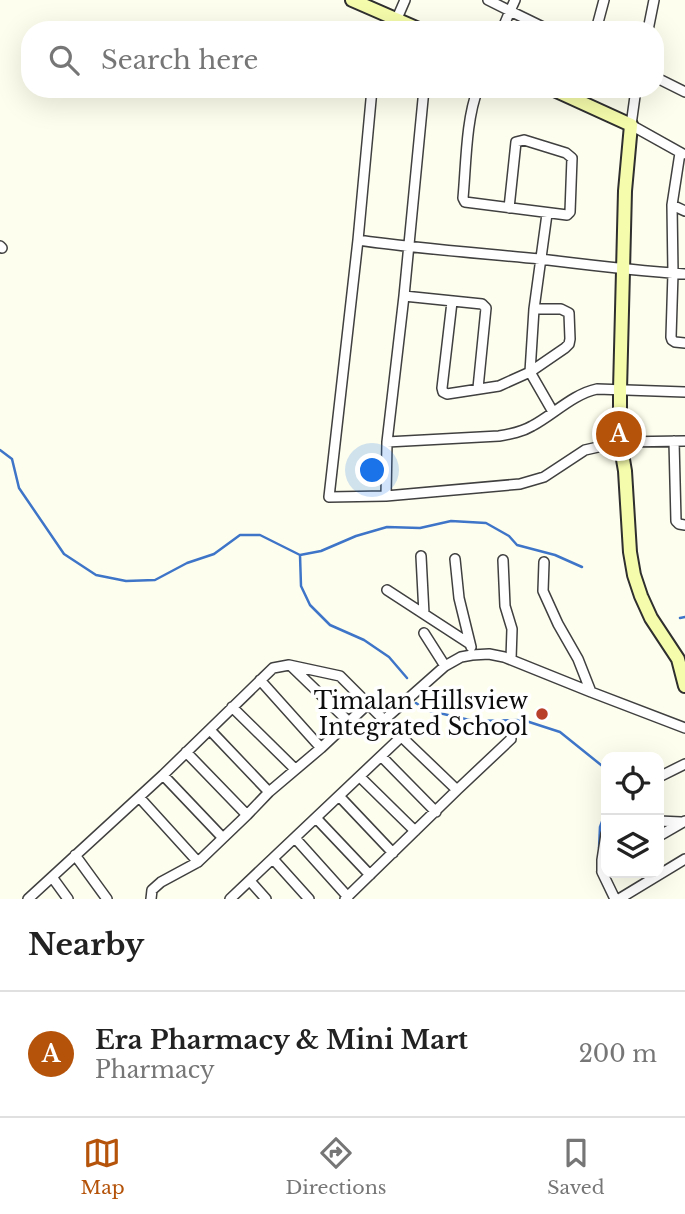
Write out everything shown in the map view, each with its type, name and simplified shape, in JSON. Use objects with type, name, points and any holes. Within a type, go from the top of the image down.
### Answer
[{"type":"street","points":[[352,0],[390,21]]},
{"type":"street","points":[[396,21],[405,0]]},
{"type":"street","points":[[488,0],[532,21]]},
{"type":"street","points":[[506,21],[515,0]]},
{"type":"street","points":[[598,21],[604,0]]},
{"type":"street","points":[[650,21],[654,0]]},
{"type":"street","points":[[664,82],[685,92]]},
{"type":"street","points":[[371,98],[329,497],[386,496],[520,484],[544,477],[584,450],[621,442],[685,441]]},
{"type":"street","points":[[386,496],[387,442],[423,98]]},
{"type":"street","points":[[474,98],[463,200],[465,202],[547,214],[566,215],[570,212],[572,158],[566,153],[524,140],[516,142],[509,208]]},
{"type":"street","points":[[572,98],[631,125],[683,154],[672,205],[671,337],[675,342],[685,343]]},
{"type":"street","points":[[635,98],[625,191],[620,390],[621,442],[630,552],[640,596],[678,659],[685,686]]},
{"type":"street","points":[[672,205],[685,211]]},
{"type":"street","points":[[547,214],[534,309],[530,372],[553,412]]},
{"type":"street","points":[[358,240],[623,270],[685,274]]},
{"type":"street","points":[[404,296],[482,304],[486,308],[478,388]]},
{"type":"street","points":[[452,302],[442,388],[447,394],[499,386],[530,372],[565,348],[570,339],[569,313],[565,310],[534,309]]},
{"type":"street","points":[[387,442],[516,433],[590,390],[685,392]]},
{"type":"street","points":[[674,441],[676,521],[685,525]]},
{"type":"street","points":[[421,556],[424,614]]},
{"type":"street","points":[[455,559],[459,598],[472,655]]},
{"type":"street","points":[[503,560],[505,606],[512,629],[511,660]]},
{"type":"street","points":[[544,562],[543,591],[591,692]]},
{"type":"street","points":[[387,590],[470,644]]},
{"type":"street","points":[[424,633],[445,666]]},
{"type":"street","points":[[384,720],[445,666],[461,657],[496,655],[685,728]]},
{"type":"street","points":[[289,665],[349,722]]},
{"type":"street","points":[[28,899],[211,730],[273,668],[289,665],[340,676],[457,790]]},
{"type":"street","points":[[260,680],[321,748]]},
{"type":"street","points":[[151,899],[152,890],[198,862],[269,792],[369,703]]},
{"type":"street","points":[[232,707],[295,769]]},
{"type":"street","points":[[211,730],[269,792]]},
{"type":"street","points":[[230,899],[401,737]]},
{"type":"street","points":[[295,838],[346,898],[511,739]]},
{"type":"street","points":[[186,752],[247,816]]},
{"type":"street","points":[[381,756],[436,812]]},
{"type":"street","points":[[664,774],[685,764]]},
{"type":"street","points":[[163,775],[222,837]]},
{"type":"street","points":[[360,776],[415,831]]},
{"type":"street","points":[[339,796],[393,853]]},
{"type":"street","points":[[139,797],[198,862]]},
{"type":"street","points":[[316,818],[370,875]]},
{"type":"street","points":[[664,821],[684,821]]},
{"type":"street","points":[[664,833],[684,821]]},
{"type":"street","points":[[75,855],[107,899]]},
{"type":"street","points":[[273,859],[309,899]]},
{"type":"street","points":[[607,878],[617,899],[685,859]]},
{"type":"street","points":[[52,877],[68,899]]},
{"type":"street","points":[[250,881],[266,899]]},
{"type":"waterway","points":[[0,450],[12,459],[19,488],[64,554],[96,575],[126,581],[155,580],[187,563],[214,554],[240,535],[260,535],[300,555],[321,551],[356,536],[387,527],[420,528],[451,521],[486,523],[509,536],[517,545],[555,555],[582,567]]},
{"type":"waterway","points":[[300,555],[301,586],[310,605],[330,625],[364,640],[389,657],[407,678]]},
{"type":"waterway","points":[[680,618],[685,617]]},
{"type":"waterway","points":[[416,703],[426,710],[474,721],[523,720],[560,732],[601,765]]},
{"type":"waterway","points":[[599,848],[600,827],[604,815]]},
{"type":"place","name":"Era Pharmacy & Mini Mart","points":[[619,434]]},
{"type":"place","name":"Timalan Hillsview Integrated School","points":[[542,714]]}]
